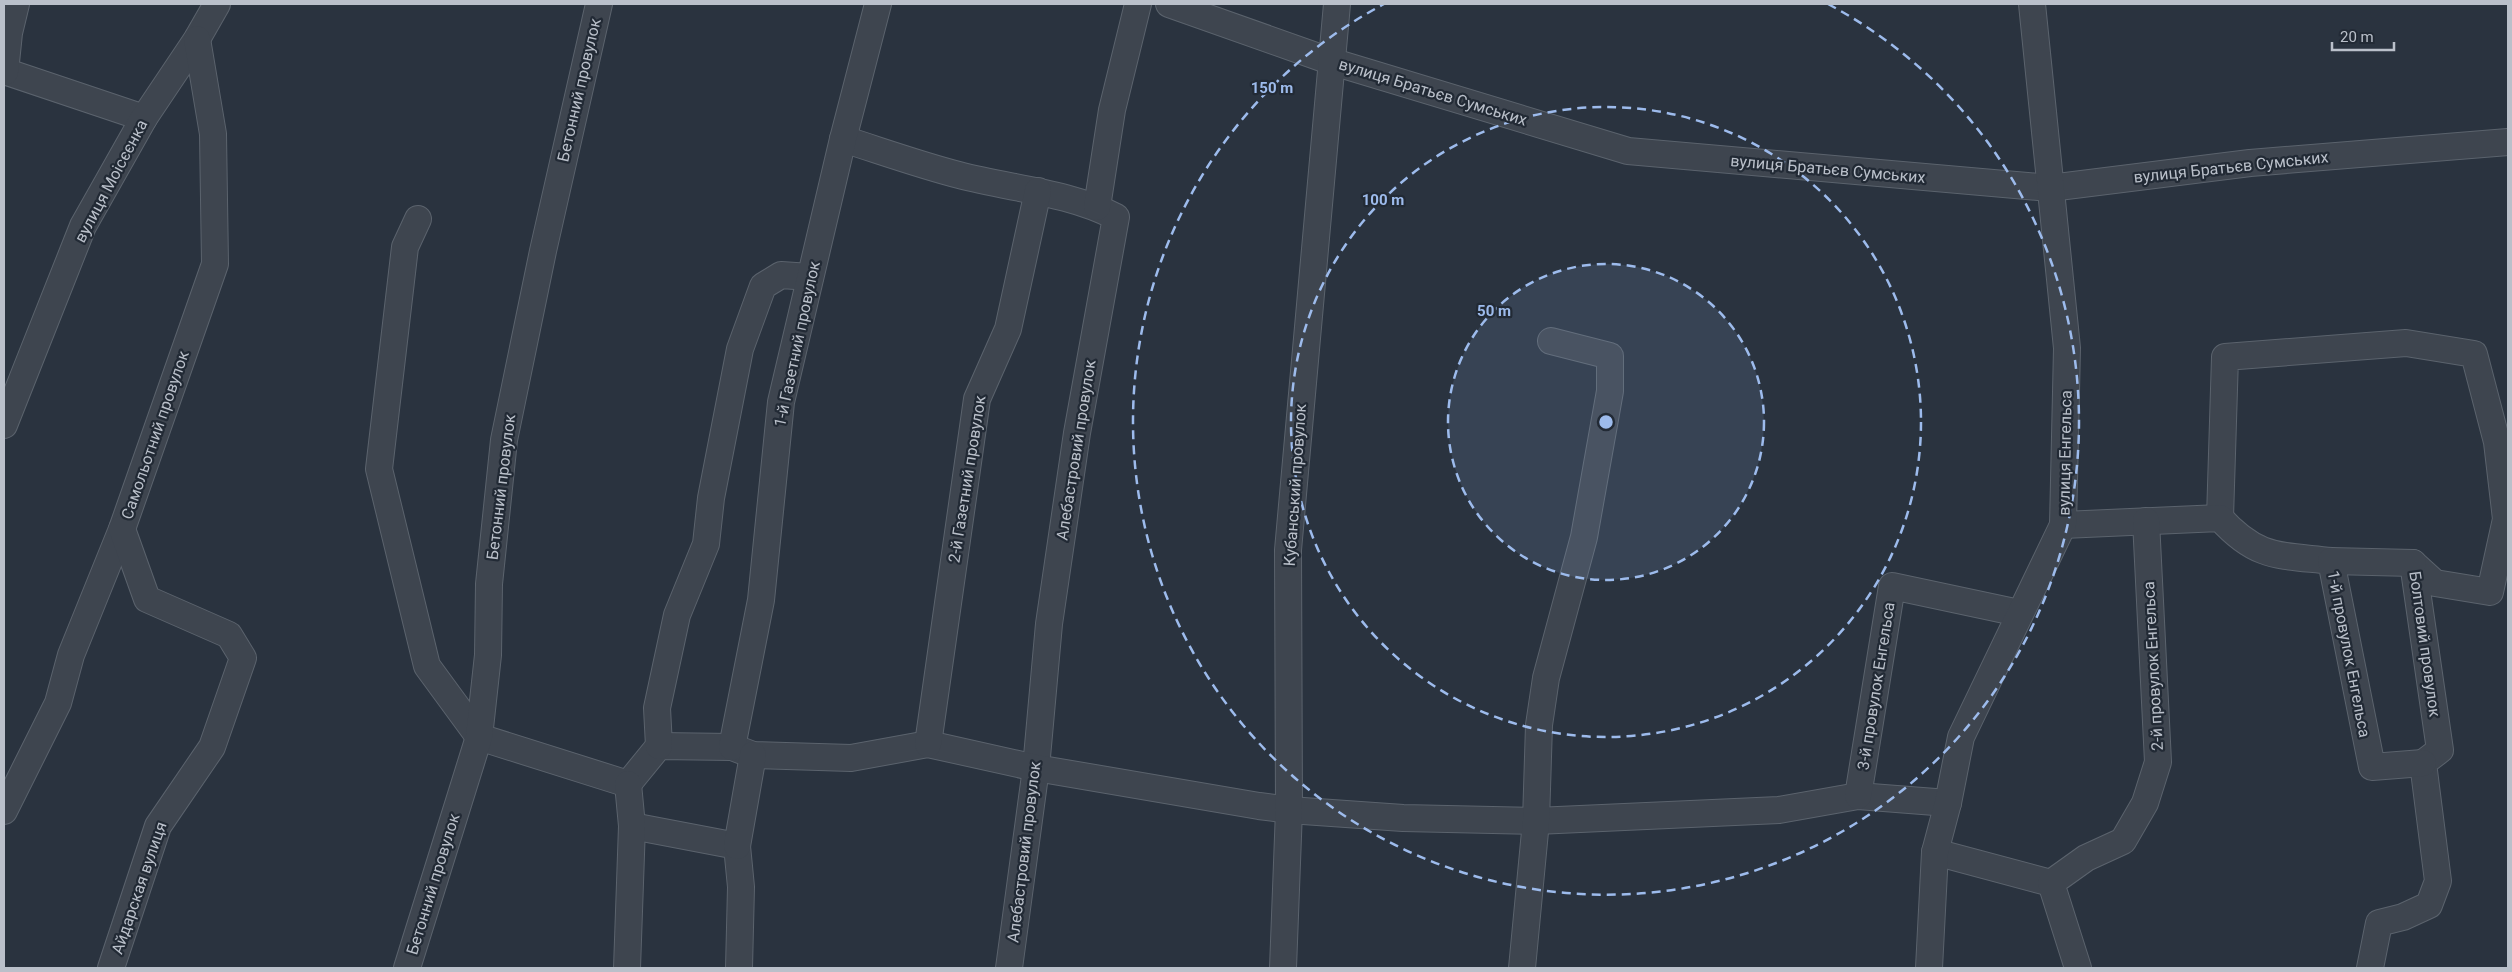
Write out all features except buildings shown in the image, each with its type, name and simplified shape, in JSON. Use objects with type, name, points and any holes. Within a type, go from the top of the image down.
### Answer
[{"type":"street","points":[[16,4],[8,33],[5,71],[144,118]]},
{"type":"street","name":"вулиця Моісєєнка","points":[[4,425],[11,388],[84,226],[144,118],[197,39],[217,4]]},
{"type":"street","name":"Бетонний провулок","points":[[407,968],[478,736],[488,655],[490,584],[504,440],[543,251],[599,4]]},
{"type":"street","name":"1-й Газетний провулок","points":[[736,846],[742,751],[761,600],[781,402],[843,139],[878,4]]},
{"type":"street","points":[[1097,207],[1112,110],[1138,4]]},
{"type":"street","name":"вулиця Братьєв Сумських","points":[[1168,4],[1330,61],[1628,151],[2050,188],[2250,163],[2508,142]]},
{"type":"street","name":"Кубанський провулок","points":[[1283,968],[1289,810],[1288,550],[1336,4]]},
{"type":"street","name":"вулиця Енгельса","points":[[1929,968],[1935,852],[1948,803],[1961,737],[2063,525],[2067,348],[2032,4]]},
{"type":"street","name":"Самольотний провулок","points":[[4,811],[58,703],[72,655],[122,529],[215,264],[213,134],[197,39]]},
{"type":"street","name":"Алебастровий провулок","points":[[843,139],[959,175],[1038,191],[1097,207],[1116,218],[1077,433],[1048,624],[1036,768],[1009,968]]},
{"type":"street","name":"2-й Газетний провулок","points":[[928,744],[977,399],[1008,329],[1038,191]]},
{"type":"street","points":[[418,219],[405,246],[379,469],[427,666],[478,736],[628,784]]},
{"type":"street","points":[[627,968],[632,826],[628,784],[659,746],[657,708],[677,615],[706,544],[711,498],[740,349],[763,286],[781,275],[810,277]]},
{"type":"street","points":[[1522,968],[1536,821],[1539,725],[1546,678],[1584,537],[1610,392],[1610,356],[1551,340]]},
{"type":"street","name":"Болтовий провулок","points":[[2220,518],[2225,357],[2406,343],[2474,354],[2497,442],[2506,519],[2490,592],[2435,583],[2413,563]]},
{"type":"street","points":[[2063,525],[2220,518]]},
{"type":"street","name":"1-й провулок Енгельса","points":[[2220,518],[2236,536],[2267,554],[2330,561],[2372,767],[2423,763]]},
{"type":"street","name":"2-й провулок Енгельса","points":[[2051,883],[2086,858],[2123,840],[2145,802],[2158,762],[2146,521]]},
{"type":"street","name":"Айдарская вулиця","points":[[112,968],[158,826],[212,747],[243,658],[230,635],[146,599],[122,529]]},
{"type":"street","points":[[2330,561],[2413,563]]},
{"type":"street","name":"Болтовий провулок","points":[[2413,563],[2440,750],[2423,763]]},
{"type":"street","name":"3-й провулок Енгельса","points":[[1858,796],[1892,586],[2019,613]]},
{"type":"street","points":[[659,746],[851,758],[928,744],[1036,768],[1289,810],[1403,818],[1536,821],[1779,810],[1858,796],[1948,803]]},
{"type":"street","points":[[2370,968],[2380,923],[2403,917],[2429,904],[2438,881],[2423,763]]},
{"type":"street","points":[[632,826],[736,846],[740,887],[739,968]]},
{"type":"street","points":[[1935,852],[2051,883],[2078,968]]}]
